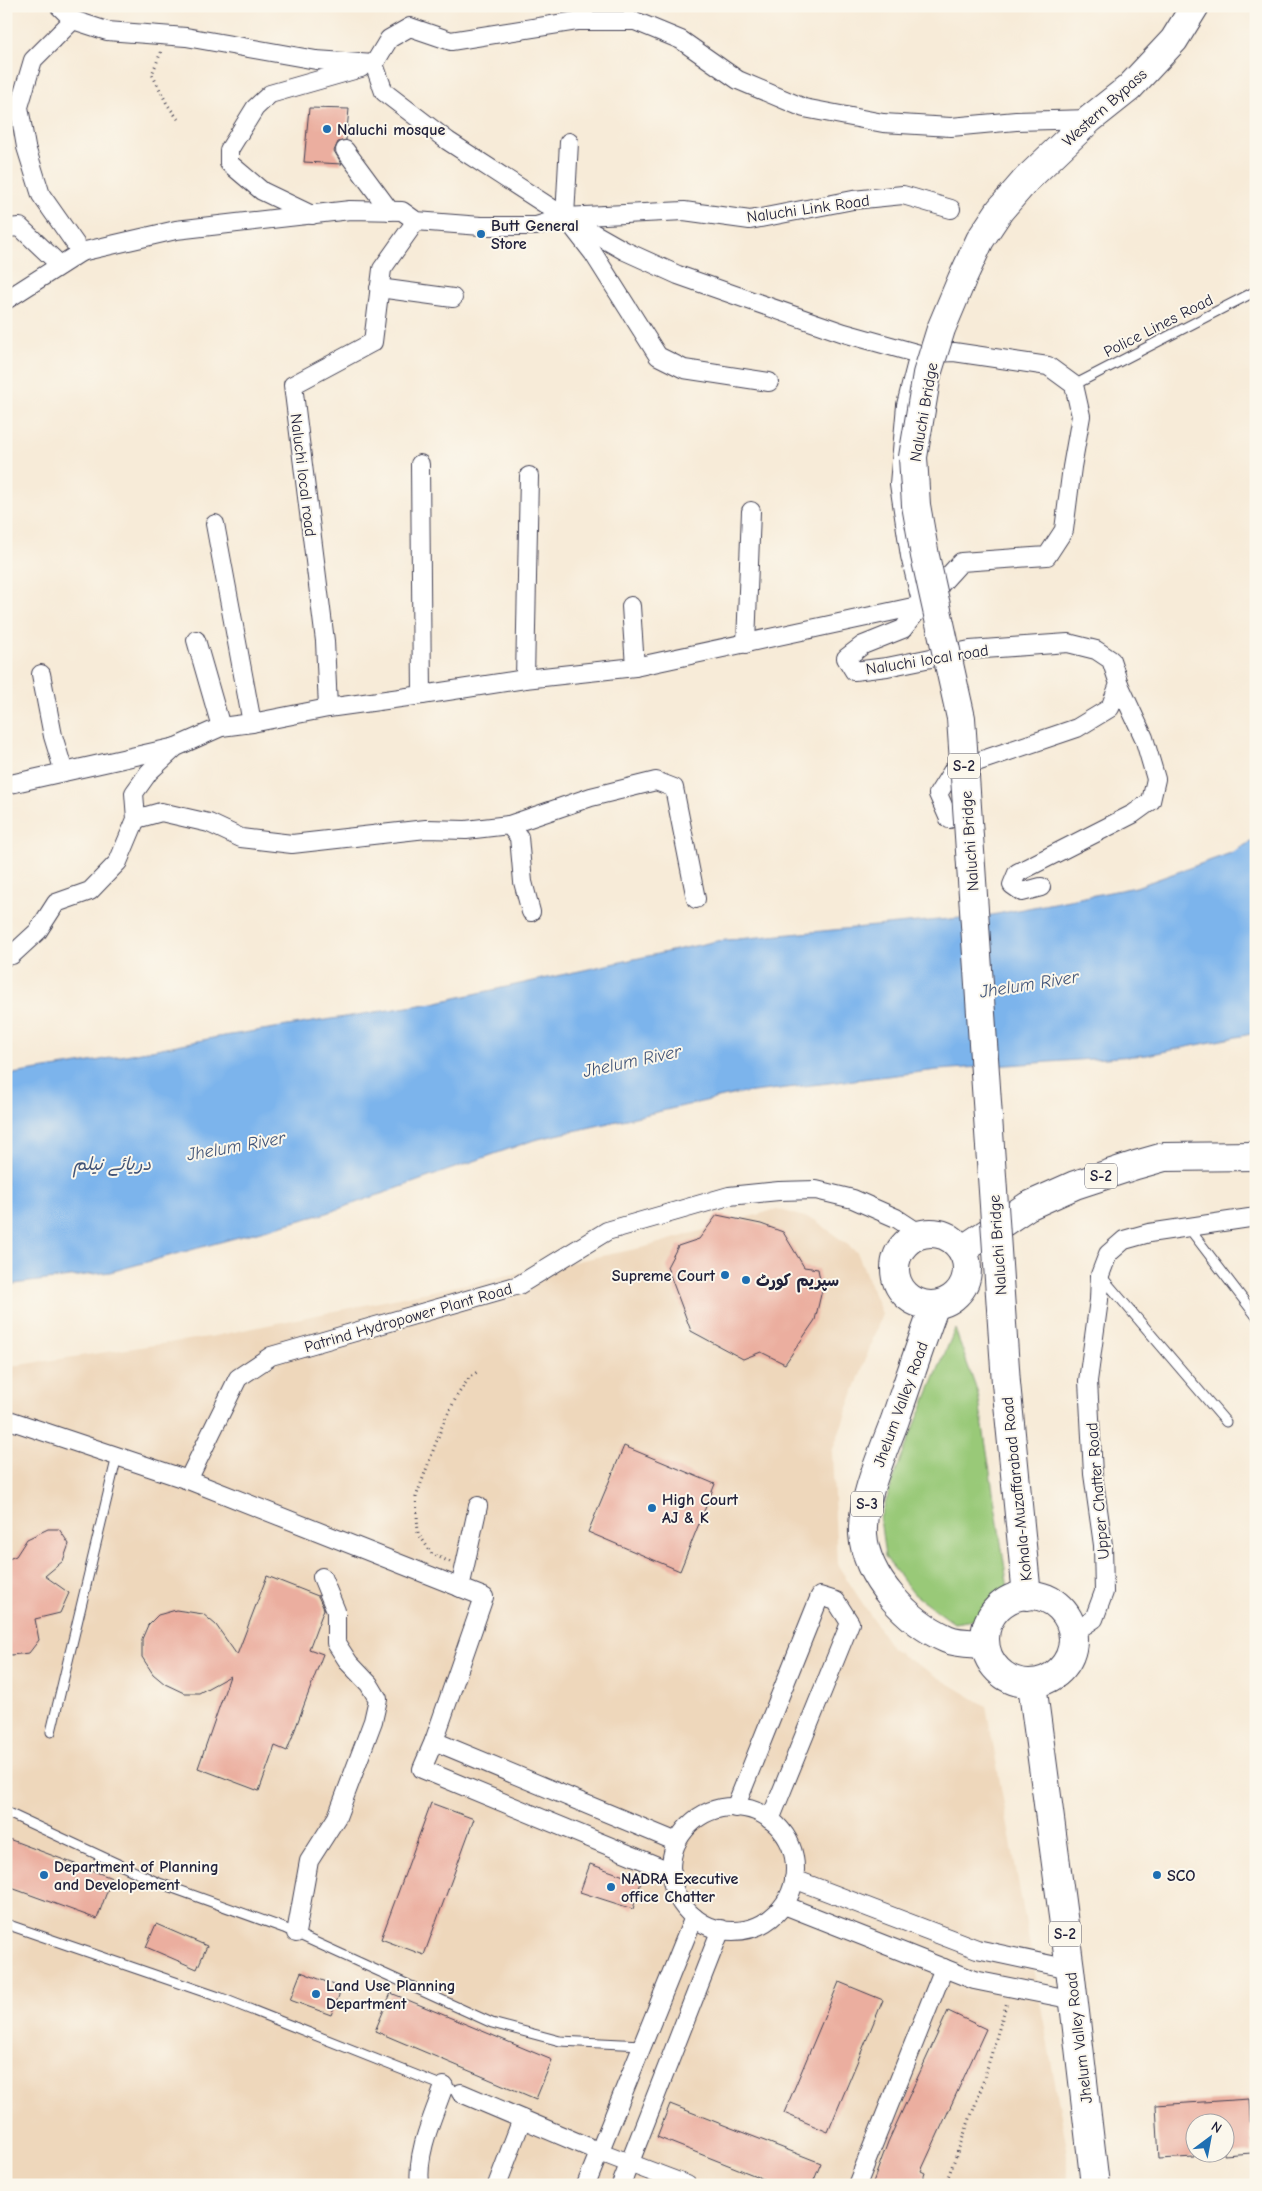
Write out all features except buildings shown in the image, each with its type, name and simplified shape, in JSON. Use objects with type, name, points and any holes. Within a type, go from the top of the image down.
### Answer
[{"type":"highway","name":"Western Bypass","points":[[1026,180],[1090,119],[1129,88],[1174,40],[1195,6]]},
{"type":"highway","name":"Naluchi Bridge","points":[[1006,1383],[961,718],[925,556],[916,505],[913,457],[927,374],[951,304],[980,240],[1000,210],[1026,180]]},
{"type":"highway","name":"S-2","points":[[962,1250],[1028,1206],[1075,1185],[1136,1165],[1164,1157],[1256,1156]]},
{"type":"highway","points":[[933,1233],[944,1236],[962,1250],[966,1261],[967,1274],[964,1285],[956,1295],[946,1302],[934,1305],[922,1304],[911,1299],[902,1290],[897,1279],[895,1268],[903,1247],[922,1234],[933,1233]]},
{"type":"highway","name":"Jhelum Valley Road","points":[[934,1305],[874,1476],[865,1514],[863,1534],[869,1557],[883,1589],[911,1617],[948,1640],[985,1644]]},
{"type":"highway","name":"Kohala-Muzaffarabad Road","points":[[1006,1383],[1027,1596]]},
{"type":"highway","points":[[1018,1596],[1047,1599],[1060,1607],[1068,1619],[1073,1633],[1073,1647],[1068,1661],[1058,1673],[1046,1680],[1032,1684],[1017,1682],[1004,1676],[993,1666],[986,1653],[987,1624],[994,1611],[1005,1602],[1018,1596]]},
{"type":"highway","name":"Jhelum Valley Road","points":[[1032,1684],[1074,2000],[1095,2185]]},
{"type":"street","points":[[59,6],[73,20],[107,31],[169,36],[316,60],[374,64]]},
{"type":"street","points":[[73,20],[33,60],[19,107],[26,147],[41,195],[81,252]]},
{"type":"street","points":[[312,215],[262,191],[229,163],[229,150],[255,108],[270,94],[374,64],[389,39],[410,27],[452,41],[576,21],[635,21],[681,40],[738,80],[804,108],[883,123],[951,127],[1016,121],[1090,119]]},
{"type":"street","points":[[6,785],[176,747],[221,727],[328,708],[525,679],[635,667],[922,605],[961,562],[1048,556],[1064,530],[1081,416],[1074,385],[1048,366],[954,352],[919,354],[844,333],[678,275],[624,251],[565,217],[448,142],[384,92],[374,64]]},
{"type":"street","points":[[569,142],[565,217],[593,253],[658,356],[684,370],[769,382]]},
{"type":"street","points":[[345,150],[390,211]]},
{"type":"street","name":"Naluchi Link Road","points":[[565,217],[684,211],[750,220],[852,200],[902,195],[951,210]]},
{"type":"street","points":[[6,300],[81,252],[176,230],[350,210],[402,211],[416,221],[482,226],[536,226],[565,217]]},
{"type":"street","name":"Naluchi local road","points":[[328,708],[325,641],[293,386],[372,342],[382,269],[416,221]]},
{"type":"street","points":[[6,228],[20,227],[60,266]]},
{"type":"street","points":[[379,288],[453,298]]},
{"type":"street","points":[[919,354],[906,405],[899,484],[910,556],[922,605]]},
{"type":"street","points":[[420,464],[422,695]]},
{"type":"street","points":[[525,679],[529,476]]},
{"type":"street","points":[[746,644],[750,511]]},
{"type":"street","points":[[215,524],[252,722]]},
{"type":"street","name":"Naluchi local road","points":[[922,605],[903,629],[863,645],[846,658],[854,671],[887,668],[970,650],[1068,644],[1096,650],[1111,660],[1119,684],[1144,738],[1156,779],[1152,802],[1017,872],[1012,885],[1022,892],[1041,887]]},
{"type":"street","points":[[631,606],[635,667]]},
{"type":"street","points":[[196,640],[221,727]]},
{"type":"street","points":[[41,674],[53,736],[64,772]]},
{"type":"street","points":[[949,819],[938,794],[953,770],[1077,728],[1110,708],[1119,684]]},
{"type":"street","points":[[6,956],[12,955],[38,931],[56,903],[90,891],[118,862],[136,819],[134,793],[149,772],[176,747]]},
{"type":"street","points":[[136,819],[161,812],[209,823],[241,838],[292,844],[426,829],[466,830],[509,825],[591,797],[656,781],[674,788],[696,899]]},
{"type":"street","points":[[509,825],[519,837],[523,882],[531,912]]},
{"type":"street","name":"Patrind Hydropower Plant Road","points":[[188,1480],[238,1378],[271,1356],[519,1285],[607,1231],[730,1196],[779,1191],[816,1190],[853,1199],[896,1218],[922,1234]]},
{"type":"street","name":"Upper Chatter Road","points":[[1073,1633],[1094,1619],[1104,1592],[1104,1546],[1093,1474],[1088,1382],[1099,1300],[1100,1275],[1108,1254],[1124,1240],[1188,1227],[1256,1217]]},
{"type":"street","points":[[6,1419],[188,1480],[484,1597],[434,1741],[422,1769],[672,1872]]},
{"type":"street","points":[[460,1588],[478,1506]]},
{"type":"street","points":[[296,1934],[309,1861],[337,1817],[373,1721],[378,1700],[336,1643],[336,1611],[322,1577]]},
{"type":"street","points":[[735,1808],[820,1596],[836,1601],[850,1622],[770,1820]]},
{"type":"street","points":[[434,1741],[677,1842]]},
{"type":"street","points":[[725,1807],[745,1808],[765,1816],[780,1829],[791,1846],[795,1866],[794,1878],[784,1905],[770,1919],[752,1928],[731,1931],[711,1927],[694,1917],[680,1901],[672,1882],[671,1862],[677,1842],[689,1825],[705,1813],[725,1807]]},
{"type":"street","points":[[794,1878],[977,1949],[1070,1969]]},
{"type":"street","points":[[784,1905],[974,1980],[1074,2000]]},
{"type":"street","points":[[586,2185],[694,1917]]},
{"type":"street","points":[[621,2185],[721,1929]]},
{"type":"street","points":[[857,2185],[944,1968]]},
{"type":"street","points":[[420,2185],[418,2170],[428,2132],[444,2086]]},
{"type":"street","points":[[462,2093],[600,2152],[687,2185]]},
{"type":"street","points":[[497,2185],[522,2119]]},
{"type":"lane","name":"Police Lines Road","points":[[1074,385],[1256,291]]},
{"type":"lane","points":[[1188,1227],[1256,1316]]},
{"type":"lane","points":[[1100,1275],[1226,1422]]},
{"type":"lane","points":[[51,1732],[117,1456]]},
{"type":"lane","points":[[6,1812],[159,1883],[296,1934],[492,2023],[560,2041],[642,2045]]},
{"type":"lane","points":[[6,1924],[219,1997],[462,2093]]},
{"type":"path","points":[[169,36],[152,74],[166,104],[178,120]]},
{"type":"path","points":[[464,1569],[432,1554],[418,1532],[416,1497],[444,1421],[469,1378],[477,1372]]},
{"type":"path","points":[[944,2185],[980,2092],[1011,1987]]},
{"type":"shaded area","points":[[777,1209],[815,1220],[857,1252],[882,1314],[832,1452],[837,1564],[893,1650],[986,1706],[1067,2148],[1067,2185],[6,2185],[6,1367],[215,1336],[645,1247]]},
{"type":"green space","points":[[955,1329],[978,1394],[1012,1614],[954,1623],[914,1594],[885,1557],[880,1518],[901,1458]]},
{"type":"water","name":"دریائے نیلم","points":[[1256,839],[1256,1033],[1147,1055],[938,1070],[736,1094],[534,1140],[327,1213],[110,1272],[6,1285],[6,1075],[85,1063],[218,1037],[433,1003],[717,941],[992,915],[1136,887],[1231,853]]},
{"type":"place","name":"Naluchi mosque","points":[[327,129]]},
{"type":"place","name":"Butt General Store","points":[[481,234]]},
{"type":"place","name":"Supreme Court","points":[[725,1275]]},
{"type":"place","name":"سپریم کورٹ","points":[[746,1280]]},
{"type":"place","name":"High Court AJ & K","points":[[652,1508]]},
{"type":"place","name":"Department of Planning and Developement","points":[[44,1875]]},
{"type":"place","name":"SCO","points":[[1157,1875]]},
{"type":"place","name":"NADRA Executive office Chatter","points":[[611,1887]]},
{"type":"place","name":"Land Use Planning Department","points":[[316,1994]]},
{"type":"water label","name":"Jhelum River","points":[[1029,984]]},
{"type":"water label","name":"Jhelum River","points":[[632,1061]]},
{"type":"water label","name":"Jhelum River","points":[[236,1146]]}]
